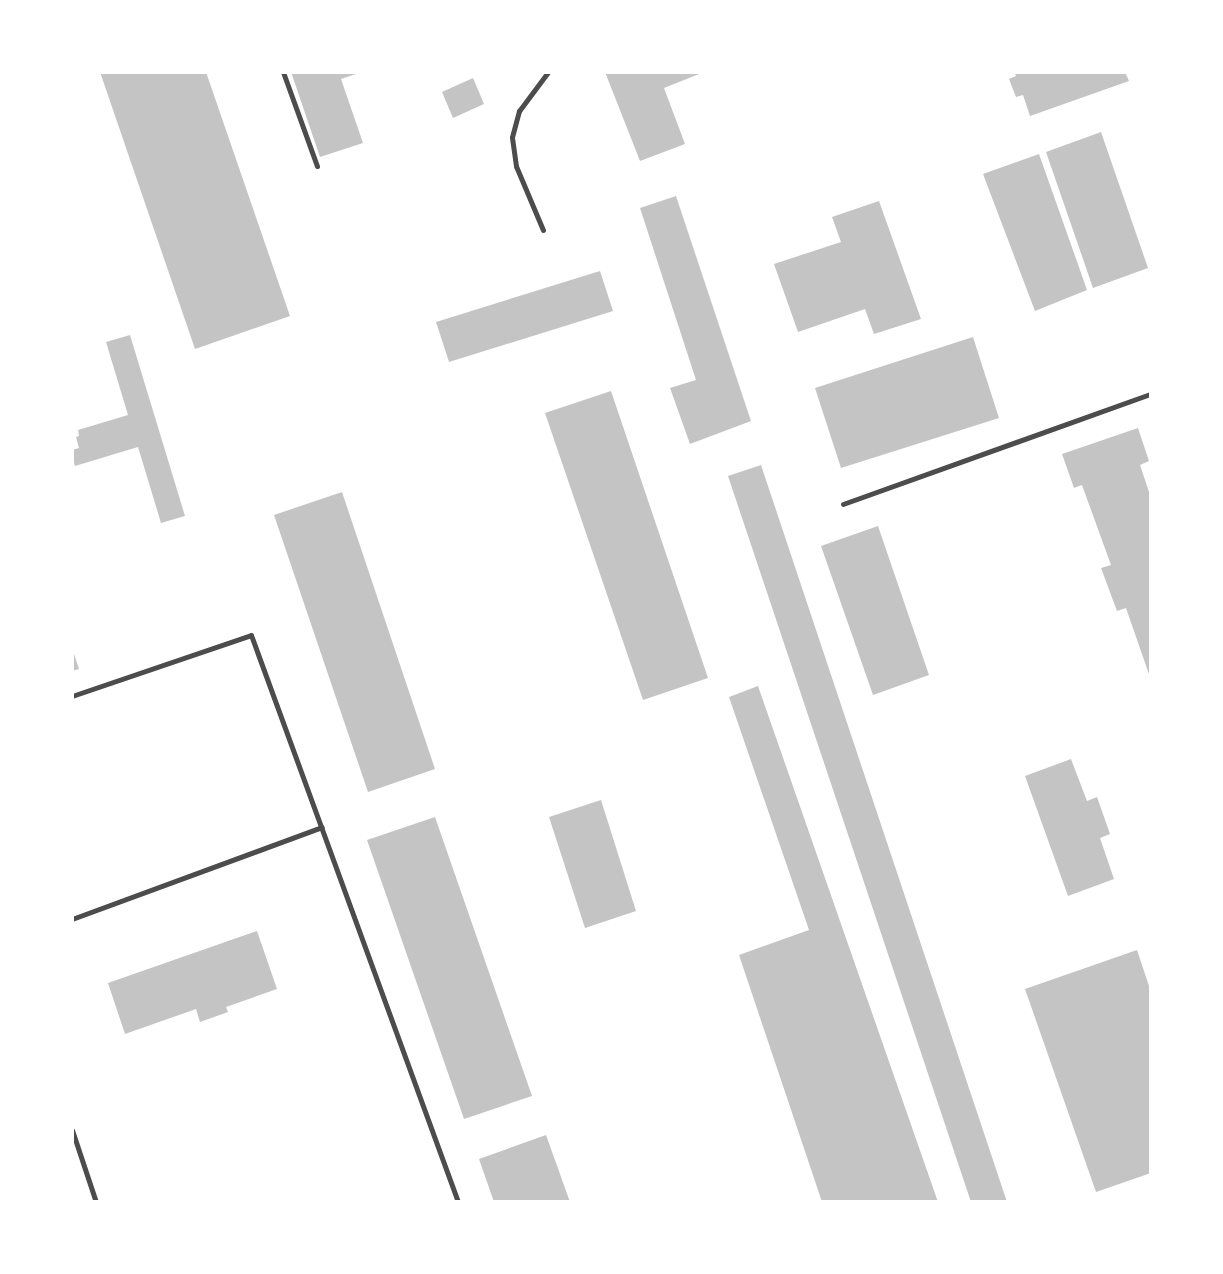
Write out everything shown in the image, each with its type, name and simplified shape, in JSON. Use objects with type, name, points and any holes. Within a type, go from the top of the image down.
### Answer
[{"type":"lane","points":[[283,72],[317,166]]},
{"type":"lane","points":[[543,230],[516,166],[512,137],[519,111],[548,72]]},
{"type":"lane","points":[[843,504],[1151,394]]},
{"type":"lane","points":[[72,695],[251,635],[458,1202]]},
{"type":"lane","points":[[72,919],[322,827]]},
{"type":"lane","points":[[72,1130],[96,1202]]},
{"type":"building","points":[[100,72],[206,72],[290,316],[195,349]]},
{"type":"building","points":[[291,72],[362,72],[341,79],[363,143],[320,157]]},
{"type":"building","points":[[605,72],[704,72],[664,88],[685,144],[640,161]]},
{"type":"building","points":[[1014,72],[1125,72],[1129,81],[1030,116],[1023,95],[1016,97],[1009,79],[1016,76]]},
{"type":"building","points":[[473,78],[484,104],[453,118],[442,92]]},
{"type":"building","points":[[1101,132],[1148,268],[1093,288],[1046,152]]},
{"type":"building","points":[[1039,154],[1087,290],[1035,311],[983,174]]},
{"type":"building","points":[[676,196],[751,421],[690,444],[670,388],[696,380],[640,208]]},
{"type":"building","points":[[879,201],[921,319],[874,334],[865,309],[798,332],[774,264],[841,242],[832,217]]},
{"type":"building","points":[[600,271],[613,311],[449,362],[436,322]]},
{"type":"building","points":[[130,335],[185,516],[161,523],[138,447],[75,466],[72,456],[72,450],[79,448],[76,437],[79,436],[78,430],[128,415],[106,342]]},
{"type":"building","points":[[973,337],[999,418],[841,468],[815,388]]},
{"type":"building","points":[[611,391],[708,678],[643,700],[545,413]]},
{"type":"building","points":[[1138,428],[1149,461],[1140,465],[1151,498],[1151,680],[1126,608],[1117,611],[1101,568],[1111,565],[1082,485],[1074,488],[1062,454]]},
{"type":"building","points":[[761,465],[1007,1202],[971,1202],[728,476]]},
{"type":"building","points":[[342,492],[435,769],[368,792],[274,515]]},
{"type":"building","points":[[878,526],[929,675],[873,695],[821,546]]},
{"type":"building","points":[[72,648],[79,669],[72,671]]},
{"type":"building","points":[[758,686],[938,1202],[822,1202],[739,955],[809,930],[729,697]]},
{"type":"building","points":[[1071,759],[1087,801],[1097,797],[1110,834],[1100,838],[1114,879],[1068,896],[1025,776]]},
{"type":"building","points":[[601,800],[636,911],[585,928],[549,817]]},
{"type":"building","points":[[435,817],[532,1096],[464,1119],[367,840]]},
{"type":"building","points":[[257,931],[277,989],[226,1007],[228,1012],[200,1022],[196,1009],[125,1034],[108,983]]},
{"type":"building","points":[[1137,950],[1151,992],[1151,1173],[1096,1192],[1025,989]]},
{"type":"building","points":[[546,1135],[570,1202],[494,1202],[479,1159]]}]
